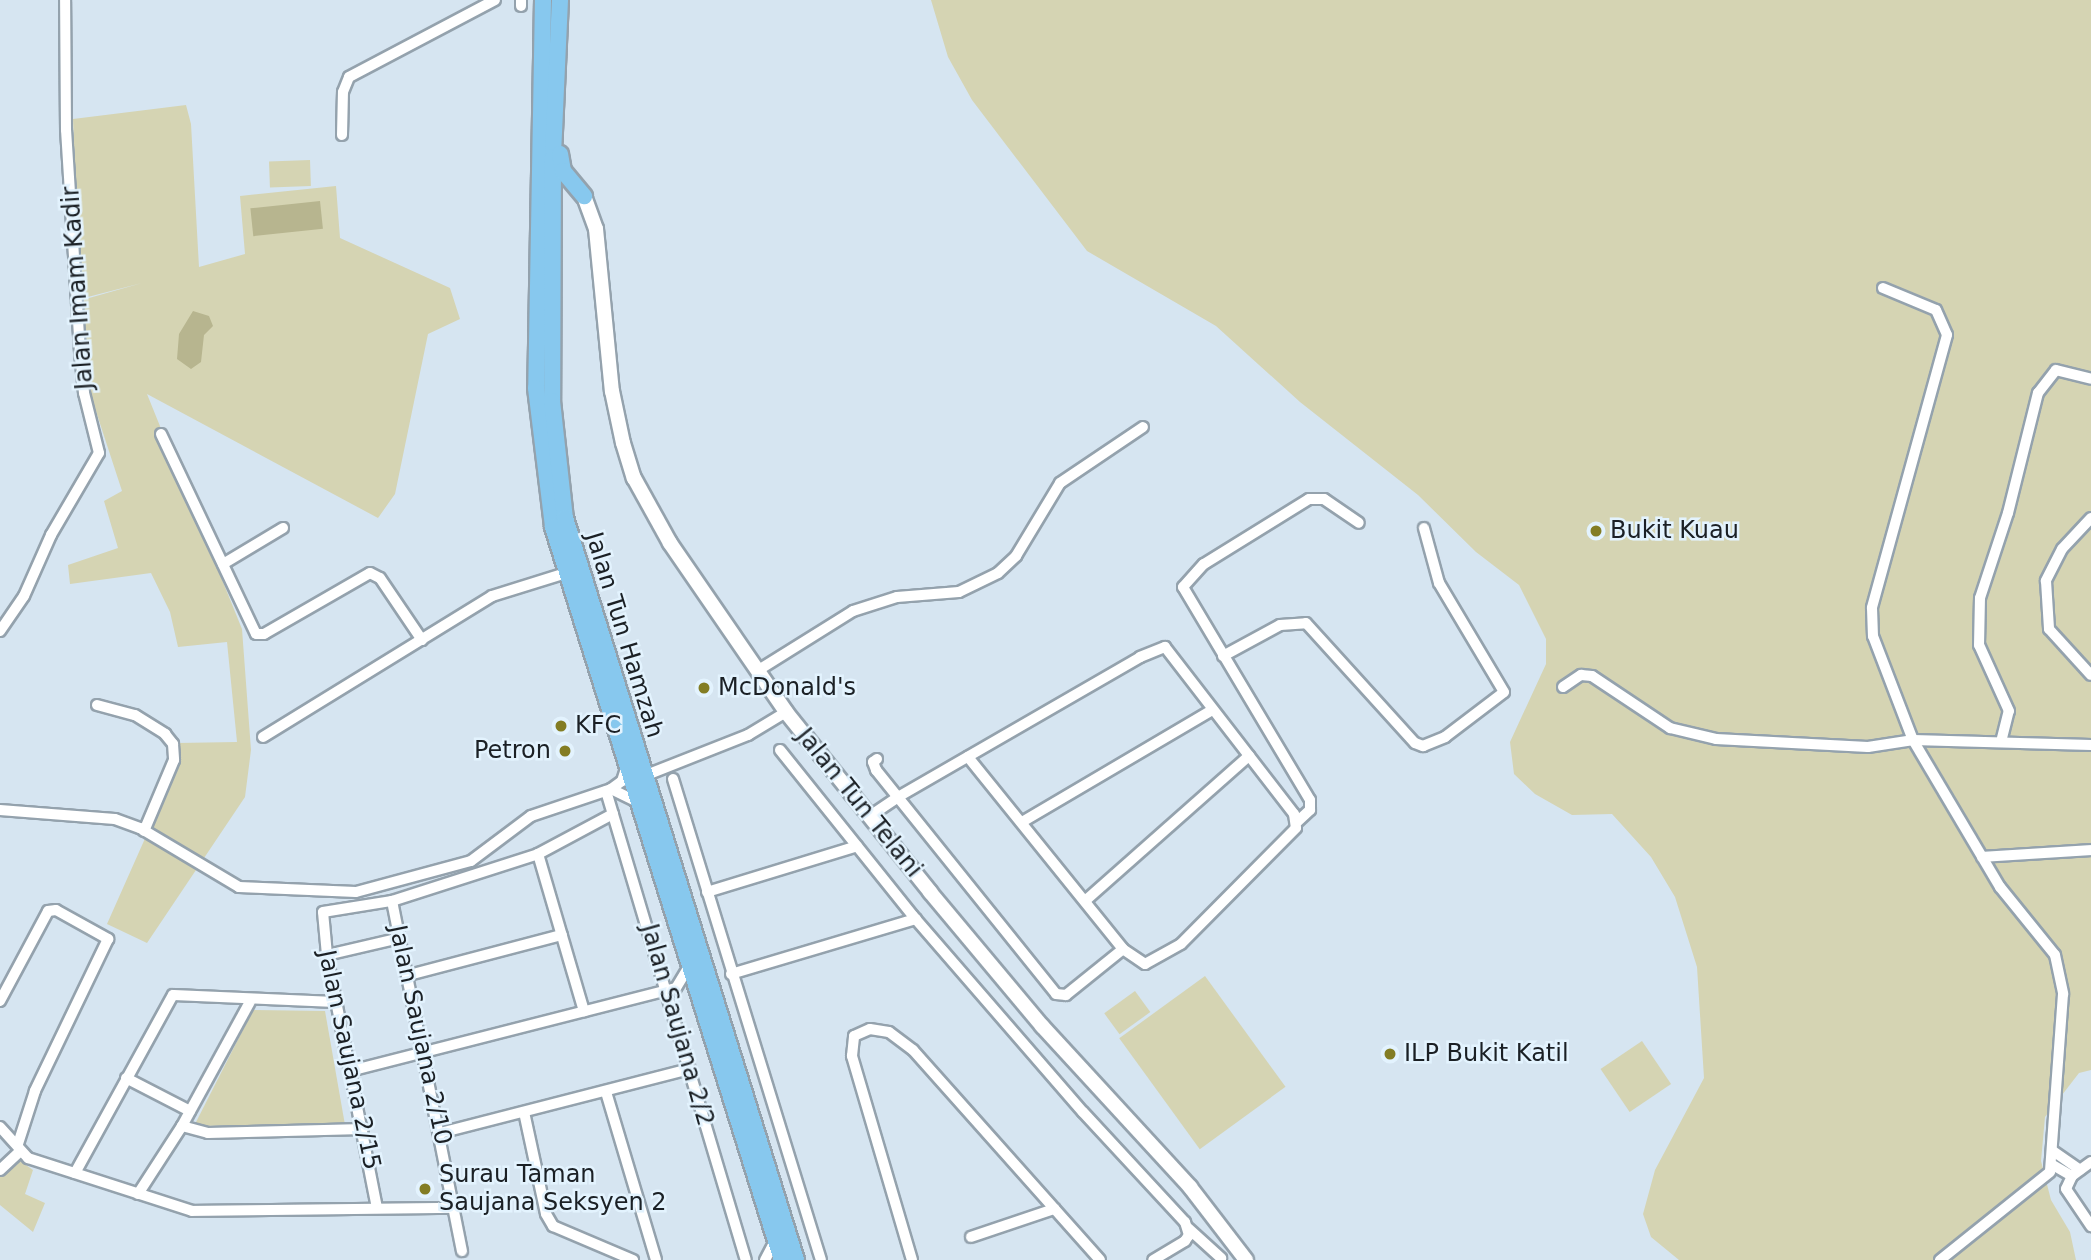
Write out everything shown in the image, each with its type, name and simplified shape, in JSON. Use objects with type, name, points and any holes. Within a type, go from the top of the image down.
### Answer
[{"type":"main road","name":"Jalan Tun Hamzah","points":[[542,0],[537,421],[553,527],[626,769],[782,1260]]},
{"type":"main road","name":"Jalan Tun Hamzah","points":[[560,0],[551,279],[552,428],[565,518],[644,776],[789,1227],[797,1260]]},
{"type":"main road","points":[[558,85],[561,164],[584,196]]},
{"type":"main road","points":[[551,279],[560,195],[569,190],[584,196]]},
{"type":"street","name":"Jalan Imam Kadir","points":[[0,631],[24,596],[51,535],[99,453],[84,393],[80,352],[66,130],[65,0]]},
{"type":"street","points":[[342,135],[343,92],[349,77],[495,0]]},
{"type":"street","name":"Jalan Tun Telani","points":[[584,196],[596,229],[612,391],[634,478],[670,543],[786,712],[1034,1017],[1182,1178],[1246,1260]]},
{"type":"street","points":[[1883,288],[1936,310],[1947,335],[1872,608],[1878,658],[1913,740],[2000,887],[2040,934],[2061,972],[2051,1164],[2044,1180],[1940,1260]]},
{"type":"street","points":[[2001,743],[2009,711],[1979,645],[1980,598],[2008,513],[2038,394],[2056,370],[2091,379]]},
{"type":"street","points":[[757,671],[853,611],[897,597],[959,592],[998,573],[1016,556],[1060,483],[1143,427]]},
{"type":"street","points":[[162,434],[257,634],[370,573],[380,578],[422,640]]},
{"type":"street","points":[[968,757],[1123,949],[1145,964],[1167,955],[1289,839],[1297,821],[1310,810],[1310,800],[1185,594],[1190,575],[1309,499],[1324,499],[1359,523]]},
{"type":"street","points":[[2091,518],[2062,549],[2046,582],[2049,629],[2091,675]]},
{"type":"street","points":[[223,564],[283,528]]},
{"type":"street","points":[[1223,656],[1280,625],[1306,623],[1415,743],[1423,746],[1445,737],[1504,692],[1439,583],[1424,528]]},
{"type":"street","points":[[263,737],[492,596],[566,573]]},
{"type":"street","points":[[870,816],[898,797],[1158,647],[1171,651],[1212,710],[1297,821]]},
{"type":"street","points":[[1563,687],[1581,675],[1592,676],[1670,727],[1716,739],[1868,747],[1913,740],[2091,745]]},
{"type":"street","points":[[97,705],[135,715],[165,734],[173,744],[174,760],[145,831]]},
{"type":"street","points":[[1022,822],[1212,710]]},
{"type":"street","points":[[644,776],[667,764],[748,735],[786,712]]},
{"type":"street","points":[[780,750],[916,919],[1188,1228],[1221,1258]]},
{"type":"street","points":[[1085,901],[1249,756]]},
{"type":"street","points":[[877,759],[873,765],[1056,994],[1066,995],[1123,949]]},
{"type":"street","points":[[0,821],[3,810],[88,815],[145,831],[226,883],[254,889],[356,892],[471,861],[531,816],[609,790],[622,782],[626,769]]},
{"type":"street","points":[[673,779],[821,1260]]},
{"type":"street","points":[[609,790],[636,801]]},
{"type":"street","name":"Jalan Saujana 2/2","points":[[609,790],[613,814],[672,989],[690,1069],[746,1260]]},
{"type":"street","points":[[320,891],[327,910],[392,901],[538,854],[613,814]]},
{"type":"street","points":[[707,892],[857,846]]},
{"type":"street","points":[[1982,857],[2091,850]]},
{"type":"street","points":[[538,854],[584,1011]]},
{"type":"street","name":"Jalan Saujana 2/10","points":[[392,901],[425,1052],[462,1251]]},
{"type":"street","points":[[0,1001],[48,911],[56,910],[108,939],[35,1091],[19,1148],[0,1170]]},
{"type":"street","name":"Jalan Saujana 2/15","points":[[327,910],[327,955],[377,1208]]},
{"type":"street","points":[[731,974],[916,919]]},
{"type":"street","points":[[409,975],[562,935]]},
{"type":"street","points":[[327,955],[400,938]]},
{"type":"street","points":[[672,989],[689,966]]},
{"type":"street","points":[[350,1070],[672,989],[699,1000]]},
{"type":"street","points":[[75,1173],[173,995],[250,1002],[336,1002]]},
{"type":"street","points":[[138,1194],[182,1126],[250,1002]]},
{"type":"street","points":[[912,1260],[855,1069],[852,1046],[861,1031],[888,1032],[914,1050],[1100,1260]]},
{"type":"street","points":[[440,1133],[690,1069]]},
{"type":"street","points":[[126,1078],[190,1111]]},
{"type":"street","points":[[606,1092],[656,1260]]},
{"type":"street","points":[[524,1112],[546,1214],[553,1226],[634,1260]]},
{"type":"street","points":[[182,1126],[208,1133],[363,1129]]},
{"type":"street","points":[[0,1127],[19,1148],[75,1173],[200,1212],[454,1208]]},
{"type":"street","points":[[2053,1152],[2076,1173]]},
{"type":"street","points":[[2091,1162],[2076,1173],[2068,1195],[2091,1226]]},
{"type":"street","points":[[2051,1164],[2076,1173]]},
{"type":"street","points":[[971,1237],[1054,1209]]},
{"type":"street","points":[[1153,1260],[1185,1241],[1188,1228]]},
{"type":"street","points":[[765,1260],[775,1239]]},
{"type":"green space","points":[[931,0],[2091,0],[2091,1070],[2079,1073],[2045,1117],[2041,1161],[2051,1200],[2070,1232],[2076,1260],[1679,1260],[1651,1237],[1643,1214],[1655,1170],[1704,1078],[1697,967],[1675,897],[1651,857],[1612,814],[1572,815],[1535,794],[1514,774],[1510,742],[1546,664],[1546,639],[1519,585],[1476,552],[1418,495],[1300,402],[1216,326],[1087,251],[972,100],[948,57]]},
{"type":"green space","points":[[186,105],[191,124],[199,267],[245,254],[240,196],[336,186],[340,238],[450,288],[460,319],[428,334],[395,494],[378,518],[147,394],[242,629],[251,750],[245,797],[147,943],[107,924],[179,762],[177,743],[237,742],[227,642],[178,647],[170,612],[151,573],[70,584],[68,565],[118,548],[104,501],[122,491],[90,393],[82,300],[142,283],[80,299],[73,119]]},
{"type":"green space","points":[[310,160],[311,186],[270,187],[269,161]]},
{"type":"green space","points":[[1205,976],[1286,1087],[1200,1149],[1119,1038]]},
{"type":"green space","points":[[1135,991],[1150,1012],[1120,1034],[1104,1013]]},
{"type":"green space","points":[[253,1010],[325,1011],[345,1125],[194,1126]]},
{"type":"green space","points":[[1642,1041],[1671,1084],[1630,1112],[1601,1069]]},
{"type":"green space","points":[[16,1158],[33,1170],[25,1194],[45,1203],[33,1232],[0,1205],[0,1173]]},
{"type":"shaded area","points":[[320,201],[323,229],[253,236],[250,208]]},
{"type":"shaded area","points":[[193,311],[209,316],[213,326],[204,335],[201,362],[191,369],[177,359],[179,334]]},
{"type":"place","name":"Bukit Kuau","points":[[1596,531]]},
{"type":"place","name":"McDonald's","points":[[704,688]]},
{"type":"place","name":"KFC","points":[[561,726]]},
{"type":"place","name":"Petron","points":[[565,751]]},
{"type":"place","name":"ILP Bukit Katil","points":[[1390,1054]]},
{"type":"place","name":"Surau Taman Saujana Seksyen 2","points":[[425,1189]]}]
